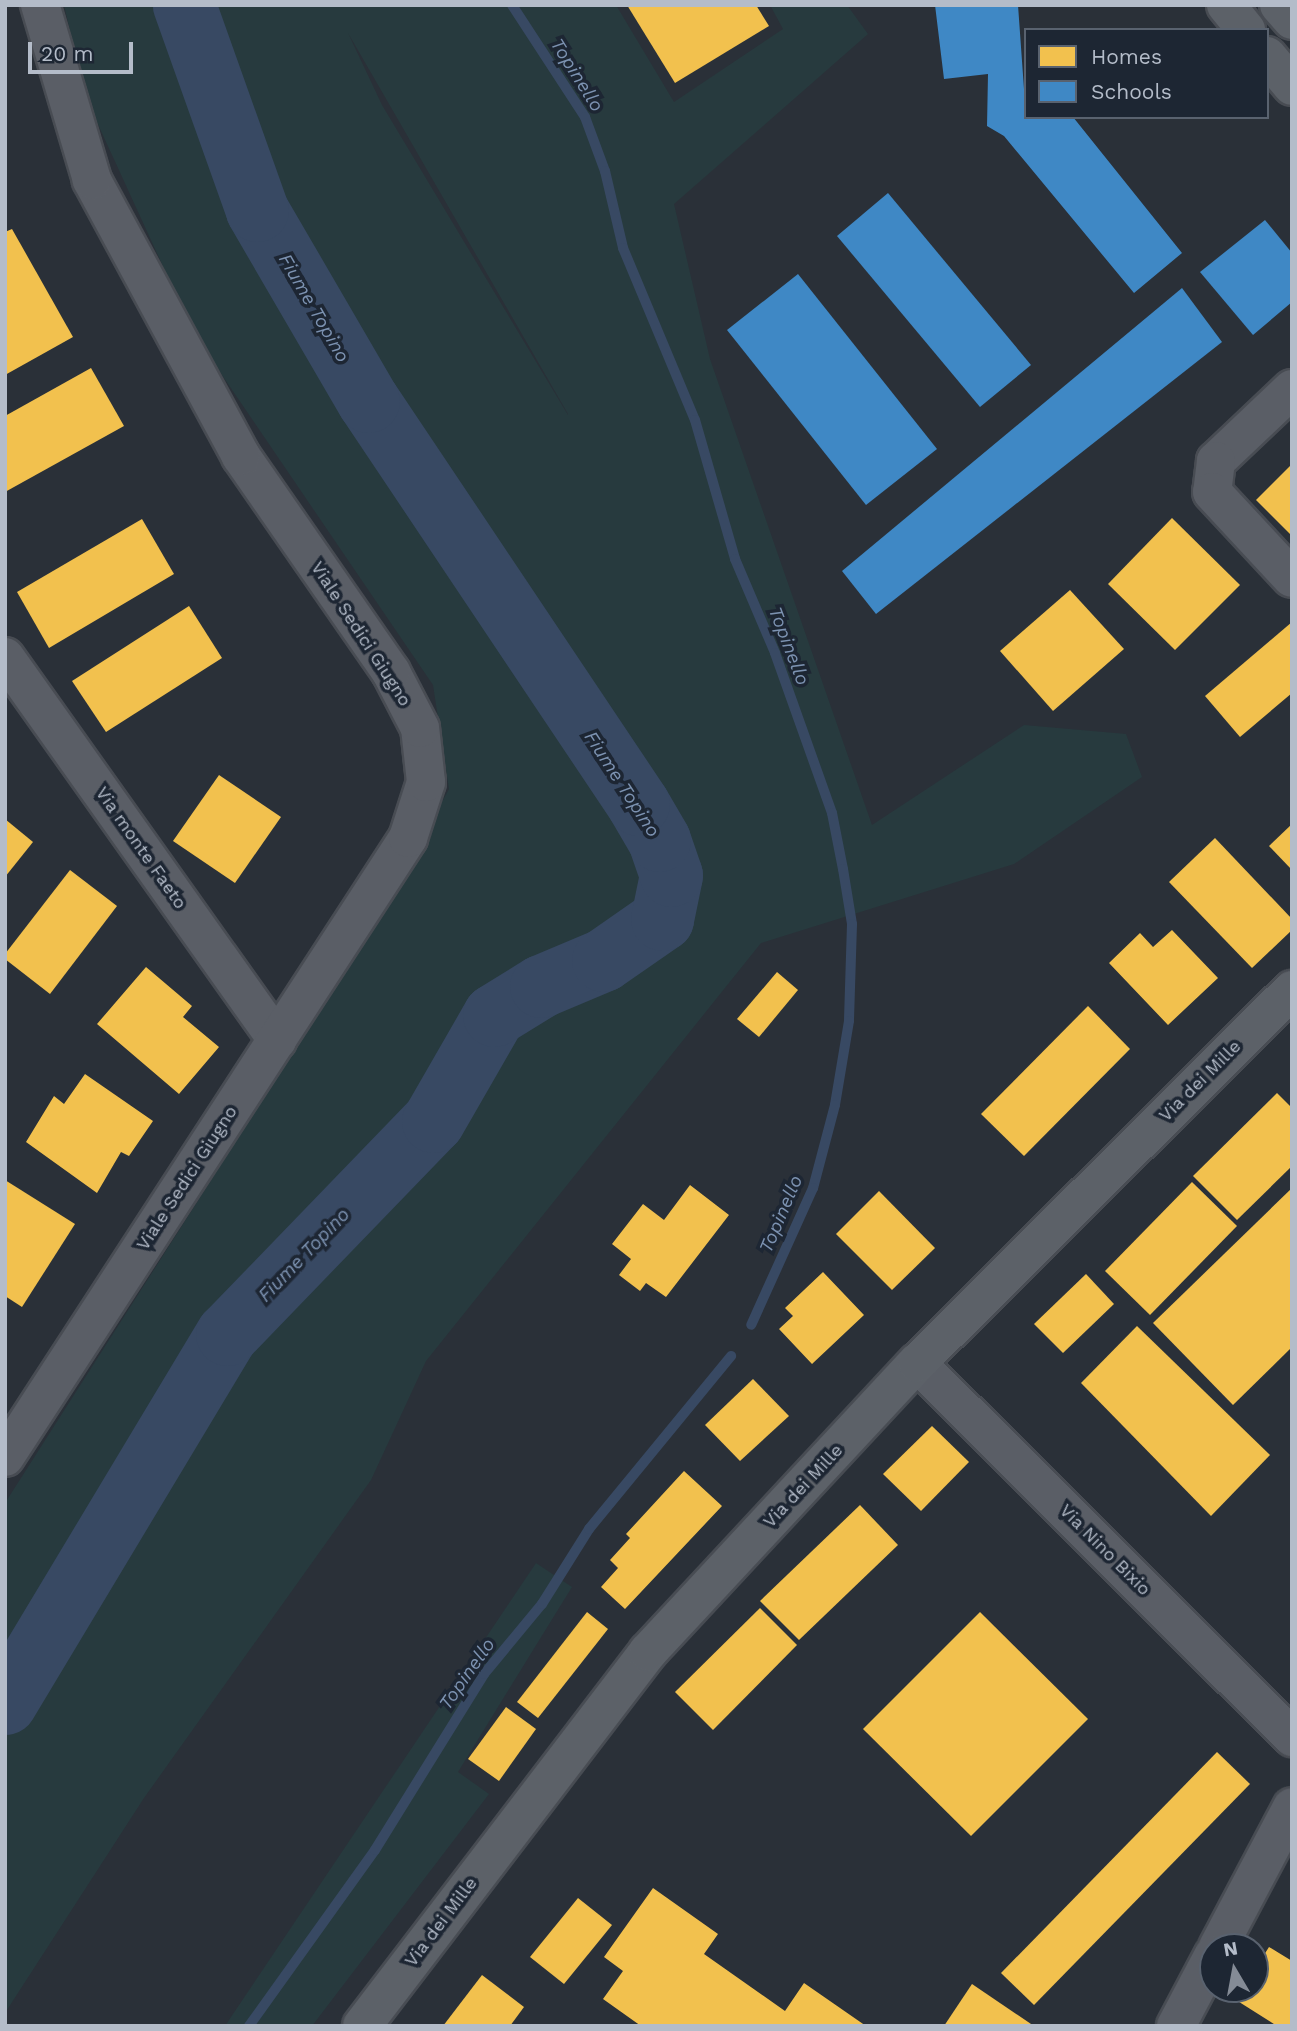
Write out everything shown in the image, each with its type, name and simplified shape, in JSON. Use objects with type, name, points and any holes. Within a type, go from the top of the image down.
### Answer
[{"type":"main road","points":[[1226,5],[1244,28]]},
{"type":"main road","points":[[1279,5],[1292,20]]},
{"type":"main road","points":[[1269,58],[1292,86]]},
{"type":"main road","name":"Via dei Mille","points":[[362,2026],[648,1652],[918,1363],[1292,990]]},
{"type":"street","name":"Viale Sedici Giugno","points":[[5,1457],[408,838],[426,782],[420,728],[391,672],[241,456],[92,180],[40,5]]},
{"type":"street","points":[[1292,389],[1216,461],[1212,492],[1292,578]]},
{"type":"street","name":"Via monte Faeto","points":[[5,657],[277,1040]]},
{"type":"street","name":"Via Nino Bixio","points":[[918,1363],[1292,1737]]},
{"type":"street","points":[[1224,1933],[1292,1807]]},
{"type":"street","points":[[1176,2026],[1199,1982]]},
{"type":"green space","points":[[64,5],[616,5],[674,102],[783,29],[770,5],[847,5],[868,34],[674,204],[710,359],[872,825],[1024,725],[1126,734],[1142,777],[1014,864],[761,943],[426,1361],[371,1480],[144,1798],[5,2013],[5,1503],[379,917],[449,789],[433,685],[194,334],[85,96]],"holes":[[[348,33],[568,415],[382,105]]]},
{"type":"green space","points":[[536,1563],[572,1587],[458,1772],[489,1794],[312,2026],[225,2026]]},
{"type":"building: Homes","points":[[627,5],[756,5],[769,26],[675,83]]},
{"type":"building: Homes","points":[[12,229],[73,337],[5,375],[5,232]]},
{"type":"building: Homes","points":[[91,368],[124,426],[5,492],[5,416]]},
{"type":"building: Homes","points":[[1292,464],[1292,536],[1256,500]]},
{"type":"building: Homes","points":[[1172,518],[1240,585],[1175,650],[1108,584]]},
{"type":"building: Homes","points":[[142,519],[174,574],[49,648],[17,592]]},
{"type":"building: Homes","points":[[1070,590],[1124,649],[1053,711],[1000,651]]},
{"type":"building: Homes","points":[[189,606],[222,658],[106,732],[72,681]]},
{"type":"building: Homes","points":[[1292,622],[1292,693],[1240,737],[1205,696]]},
{"type":"building: Homes","points":[[219,775],[281,817],[235,883],[173,841]]},
{"type":"building: Homes","points":[[5,819],[33,842],[5,877]]},
{"type":"building: Homes","points":[[1292,824],[1292,870],[1269,846]]},
{"type":"building: Homes","points":[[1215,838],[1292,919],[1292,930],[1252,968],[1169,882]]},
{"type":"building: Homes","points":[[70,870],[117,906],[50,994],[5,959],[5,954]]},
{"type":"building: Homes","points":[[1172,930],[1218,978],[1168,1025],[1109,963],[1140,933],[1153,947]]},
{"type":"building: Homes","points":[[146,967],[192,1006],[183,1017],[219,1047],[179,1094],[97,1024]]},
{"type":"building: Homes","points":[[777,972],[798,990],[759,1037],[737,1019]]},
{"type":"building: Homes","points":[[1088,1006],[1130,1049],[1024,1156],[981,1114]]},
{"type":"building: Homes","points":[[85,1074],[153,1121],[129,1156],[121,1152],[97,1193],[26,1142],[54,1096],[64,1104]]},
{"type":"building: Homes","points":[[1277,1093],[1292,1108],[1292,1166],[1237,1220],[1193,1176]]},
{"type":"building: Homes","points":[[5,1180],[75,1224],[22,1307],[5,1296]]},
{"type":"building: Homes","points":[[1192,1182],[1237,1226],[1150,1315],[1105,1271]]},
{"type":"building: Homes","points":[[690,1185],[729,1215],[666,1297],[646,1283],[640,1291],[619,1275],[631,1259],[612,1244],[643,1204],[664,1220]]},
{"type":"building: Homes","points":[[1292,1188],[1292,1347],[1233,1405],[1153,1323]]},
{"type":"building: Homes","points":[[879,1191],[935,1248],[892,1290],[836,1234]]},
{"type":"building: Homes","points":[[823,1272],[864,1315],[812,1364],[779,1329],[793,1316],[785,1308]]},
{"type":"building: Homes","points":[[1086,1274],[1114,1304],[1063,1353],[1034,1324]]},
{"type":"building: Homes","points":[[1137,1326],[1270,1455],[1211,1516],[1081,1383]]},
{"type":"building: Homes","points":[[753,1379],[789,1416],[740,1461],[705,1425]]},
{"type":"building: Homes","points":[[932,1426],[969,1462],[921,1511],[883,1474]]},
{"type":"building: Homes","points":[[684,1471],[722,1506],[625,1609],[601,1587],[618,1568],[610,1560],[630,1538],[626,1534]]},
{"type":"building: Homes","points":[[860,1505],[898,1545],[799,1640],[760,1601]]},
{"type":"building: Homes","points":[[760,1608],[797,1645],[713,1730],[675,1692]]},
{"type":"building: Homes","points":[[587,1612],[608,1629],[538,1718],[517,1702]]},
{"type":"building: Homes","points":[[980,1612],[1088,1719],[971,1836],[863,1729]]},
{"type":"building: Homes","points":[[506,1707],[536,1729],[499,1781],[468,1759]]},
{"type":"building: Homes","points":[[1217,1752],[1250,1784],[1034,2005],[1001,1973]]},
{"type":"building: Homes","points":[[653,1888],[718,1934],[704,1954],[785,2011],[804,1983],[866,2026],[641,2026],[603,1999],[623,1971],[604,1957]]},
{"type":"building: Homes","points":[[578,1898],[612,1925],[564,1984],[530,1957]]},
{"type":"building: Homes","points":[[1269,1947],[1292,1961],[1292,2026],[1277,2026],[1241,2003],[1269,2003]]},
{"type":"building: Homes","points":[[482,1975],[524,2007],[510,2026],[443,2026]]},
{"type":"building: Homes","points":[[972,1984],[1034,2026],[944,2026]]},
{"type":"building: Schools","points":[[935,5],[1018,5],[1024,119],[1075,119],[1182,253],[1134,293],[1004,136],[987,126],[988,74],[944,79]]},
{"type":"building: Schools","points":[[888,193],[1031,365],[980,407],[837,236]]},
{"type":"building: Schools","points":[[1265,220],[1292,253],[1292,302],[1253,335],[1200,272]]},
{"type":"building: Schools","points":[[798,274],[937,449],[866,505],[727,330]]},
{"type":"building: Schools","points":[[1182,288],[1222,342],[876,614],[842,571]]},
{"type":"waterway","name":"Fiume Topino","points":[[5,1703],[227,1334],[433,1121],[494,1015],[541,986],[603,960],[662,919],[671,875],[659,840],[638,804],[368,401],[257,210],[184,5]]},
{"type":"waterway","name":"Topinello","points":[[512,5],[585,117],[605,171],[623,248],[695,420],[735,559],[775,653],[832,813],[843,869],[852,924],[849,1021],[835,1105],[813,1188],[751,1325]]},
{"type":"waterway","name":"Topinello","points":[[249,2026],[375,1850],[484,1674],[542,1604],[589,1529],[731,1356]]}]
